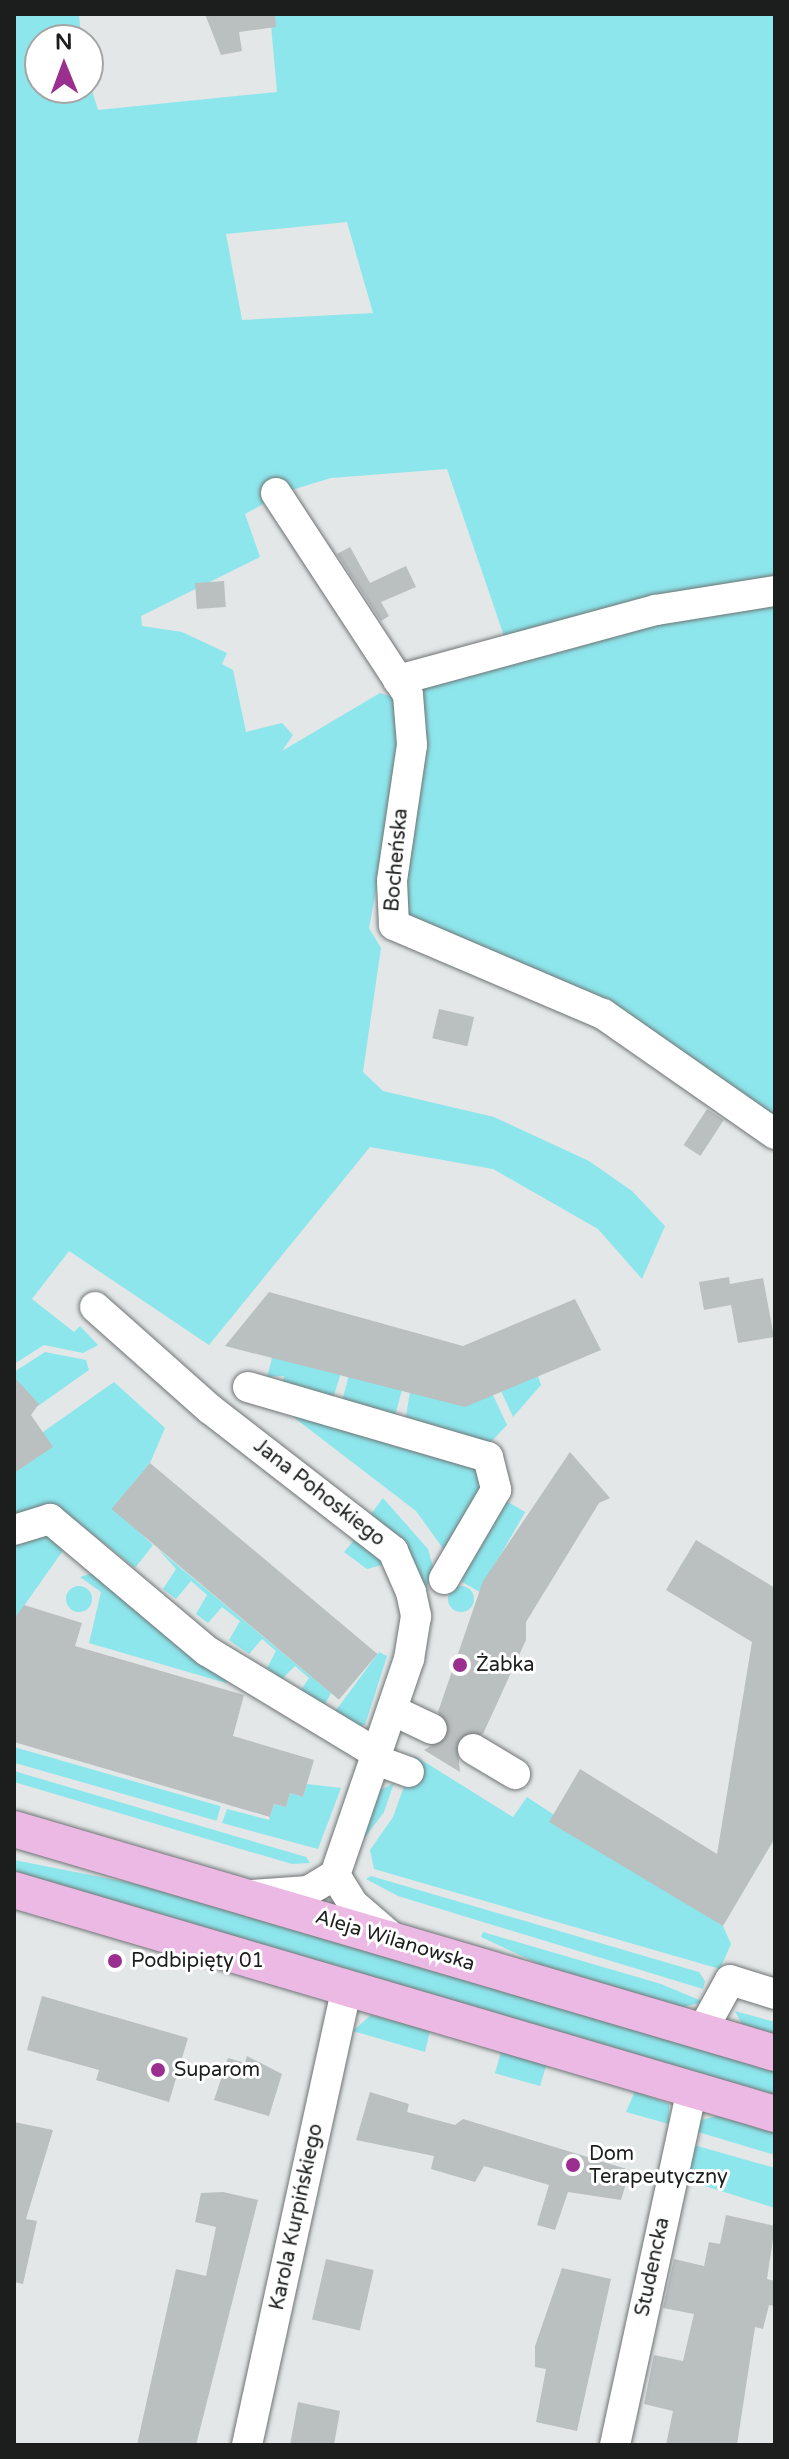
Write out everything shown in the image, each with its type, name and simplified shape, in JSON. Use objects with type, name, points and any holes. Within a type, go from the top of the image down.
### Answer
[{"type":"main road","name":"Aleja Wilanowska","points":[[14,1829],[775,2053]]},
{"type":"main road","points":[[14,1890],[775,2114]]},
{"type":"street","name":"Bocheńska","points":[[276,493],[408,695],[412,745],[392,881],[394,925],[603,1014],[775,1134]]},
{"type":"street","points":[[398,680],[656,610],[775,591]]},
{"type":"street","name":"Jana Pohoskiego","points":[[95,1307],[210,1409],[393,1551],[416,1616],[392,1710],[335,1875]]},
{"type":"street","points":[[248,1387],[488,1457],[496,1490],[444,1579]]},
{"type":"street","points":[[14,1530],[50,1519],[207,1651],[377,1757],[409,1772]]},
{"type":"street","points":[[392,1710],[432,1729]]},
{"type":"street","points":[[473,1749],[515,1774]]},
{"type":"street","points":[[242,1895],[308,1891],[335,1875],[353,1904],[396,1941]]},
{"type":"street","points":[[702,2031],[730,1980],[775,1994]]},
{"type":"street","name":"Karola Kurpińskiego","points":[[247,2445],[347,1988]]},
{"type":"street","name":"Studencka","points":[[615,2445],[692,2089]]},
{"type":"shaded area","points":[[14,14],[79,14],[80,24],[24,24],[24,104],[96,104],[98,110],[277,92],[270,14],[775,14],[775,585],[726,590],[717,601],[775,596],[775,1126],[631,1020],[414,926],[397,904],[421,730],[417,681],[404,685],[396,664],[506,642],[447,469],[331,478],[285,492],[245,514],[260,557],[141,616],[142,626],[182,632],[227,653],[222,664],[233,670],[246,732],[282,723],[293,735],[282,751],[380,693],[399,699],[407,726],[369,928],[381,948],[363,1072],[383,1091],[494,1117],[589,1161],[632,1191],[665,1226],[642,1279],[598,1229],[493,1169],[370,1147],[209,1345],[69,1251],[32,1299],[74,1332],[80,1326],[98,1345],[83,1353],[44,1345],[14,1364]],"holes":[[[347,222],[373,313],[242,320],[226,234]]]},
{"type":"shaded area","points":[[45,1352],[86,1360],[89,1370],[38,1406],[25,1389],[14,1395],[14,1372]]},
{"type":"shaded area","points":[[273,1354],[341,1373],[333,1398],[283,1383],[284,1376],[267,1377]]},
{"type":"shaded area","points":[[349,1375],[402,1389],[395,1414],[342,1400]]},
{"type":"shaded area","points":[[538,1376],[541,1385],[513,1417],[501,1391]]},
{"type":"shaded area","points":[[114,1382],[165,1428],[150,1463],[113,1508],[153,1545],[135,1568],[81,1525],[14,1620],[14,1466],[43,1432]]},
{"type":"shaded area","points":[[410,1391],[493,1395],[507,1425],[488,1445],[406,1417]]},
{"type":"shaded area","points":[[279,1406],[468,1454],[488,1475],[447,1554],[416,1511]]},
{"type":"shaded area","points":[[383,1498],[428,1549],[435,1574],[425,1588],[403,1541],[371,1514]]},
{"type":"shaded area","points":[[501,1498],[525,1512],[479,1592],[455,1578]]},
{"type":"shaded area","points":[[355,1539],[385,1564],[367,1569],[344,1552]]},
{"type":"shaded area","points":[[158,1549],[331,1693],[322,1710],[299,1693],[309,1678],[295,1666],[282,1679],[267,1668],[276,1651],[262,1639],[249,1654],[229,1640],[240,1621],[222,1607],[208,1623],[196,1614],[207,1595],[191,1581],[176,1599],[163,1589],[176,1569]]},
{"type":"shaded area","points":[[92,1573],[227,1680],[226,1683],[89,1643],[101,1592],[80,1577]]},
{"type":"shaded area","points":[[79,1586],[88,1590],[92,1599],[88,1608],[79,1612],[70,1608],[66,1599],[70,1590]]},
{"type":"shaded area","points":[[461,1586],[470,1590],[474,1599],[470,1608],[461,1612],[452,1608],[448,1599],[452,1590]]},
{"type":"shaded area","points":[[379,1652],[387,1656],[365,1725],[351,1728],[331,1717]]},
{"type":"shaded area","points":[[14,1747],[221,1806],[217,1821],[14,1763]]},
{"type":"shaded area","points":[[415,1756],[513,1817],[527,1797],[723,1926],[731,1944],[720,1969],[374,1869],[370,1850],[393,1817]]},
{"type":"shaded area","points":[[14,1771],[306,1857],[310,1863],[292,1864],[14,1782]]},
{"type":"shaded area","points":[[394,1783],[384,1812],[363,1840],[377,1792]]},
{"type":"shaded area","points":[[307,1784],[341,1788],[318,1849],[222,1823],[227,1809],[269,1820],[274,1804],[286,1807],[290,1793],[303,1797]]},
{"type":"shaded area","points":[[14,1860],[136,1884],[775,2071],[775,2095],[14,1871]]},
{"type":"shaded area","points":[[371,1876],[699,1972],[705,1981],[703,1989],[398,1896],[366,1879]]},
{"type":"shaded area","points":[[483,1932],[661,1984],[704,2002],[683,2007],[539,1964],[481,1937]]},
{"type":"shaded area","points":[[735,2011],[775,2022],[775,2034],[742,2024]]},
{"type":"shaded area","points":[[371,2015],[430,2031],[425,2052],[353,2031]]},
{"type":"shaded area","points":[[501,2052],[546,2065],[540,2086],[495,2073]]},
{"type":"shaded area","points":[[635,2091],[669,2104],[669,2124],[626,2112]]},
{"type":"shaded area","points":[[717,2116],[775,2133],[775,2155],[698,2132],[701,2120]]},
{"type":"shaded area","points":[[694,2145],[775,2168],[775,2208],[686,2180]]},
{"type":"building","points":[[205,14],[275,14],[276,27],[239,32],[242,51],[221,55]]},
{"type":"building","points":[[350,547],[370,583],[406,566],[416,587],[381,602],[389,616],[381,621],[337,554]]},
{"type":"building","points":[[224,581],[226,607],[197,609],[195,583]]},
{"type":"building","points":[[439,1009],[474,1017],[467,1046],[432,1038]]},
{"type":"building","points":[[707,1109],[724,1120],[700,1156],[684,1145]]},
{"type":"building","points":[[729,1277],[730,1284],[763,1278],[774,1337],[738,1343],[731,1305],[704,1310],[699,1282]]},
{"type":"building","points":[[269,1292],[463,1346],[575,1299],[601,1350],[465,1407],[225,1346]]},
{"type":"building","points":[[14,1377],[39,1404],[31,1415],[53,1447],[14,1473]]},
{"type":"building","points":[[570,1452],[610,1498],[599,1503],[526,1622],[526,1640],[483,1734],[457,1741],[460,1772],[424,1750],[448,1736],[438,1712],[483,1581]]},
{"type":"building","points":[[150,1463],[378,1654],[339,1700],[111,1509]]},
{"type":"building","points":[[696,1540],[775,1588],[775,1838],[723,1926],[549,1822],[580,1769],[717,1854],[752,1642],[666,1590]]},
{"type":"building","points":[[24,1605],[82,1623],[75,1646],[244,1695],[233,1736],[314,1760],[303,1797],[290,1793],[286,1807],[274,1804],[270,1817],[14,1742],[14,1619]]},
{"type":"building","points":[[42,1996],[188,2038],[169,2102],[96,2080],[99,2070],[27,2050]]},
{"type":"building","points":[[247,2056],[282,2074],[269,2116],[214,2100],[228,2058],[245,2063]]},
{"type":"building","points":[[370,2092],[409,2104],[407,2112],[455,2125],[463,2119],[630,2170],[621,2200],[568,2192],[555,2230],[537,2225],[549,2185],[484,2166],[475,2182],[431,2169],[434,2156],[356,2140]]},
{"type":"building","points":[[14,2122],[53,2130],[26,2219],[37,2221],[23,2284],[14,2282]]},
{"type":"building","points":[[223,2192],[258,2200],[196,2445],[137,2445],[176,2269],[206,2276],[216,2227],[195,2222],[201,2193]]},
{"type":"building","points":[[726,2215],[775,2226],[767,2279],[775,2281],[775,2306],[769,2305],[763,2329],[755,2327],[737,2445],[666,2445],[673,2411],[644,2404],[654,2355],[683,2361],[694,2314],[663,2308],[674,2259],[704,2266],[709,2242],[720,2244]]},
{"type":"building","points":[[326,2259],[374,2270],[360,2330],[312,2319]]},
{"type":"building","points":[[562,2268],[611,2279],[577,2431],[536,2422],[546,2369],[535,2367],[535,2346]]},
{"type":"building","points":[[298,2402],[340,2411],[334,2445],[290,2445]]},
{"type":"tunnel","points":[[432,1729],[473,1749]]},
{"type":"place","name":"Żabka","points":[[460,1665]]},
{"type":"place","name":"Podbipięty 01","points":[[115,1961]]},
{"type":"place","name":"Suparom","points":[[158,2070]]},
{"type":"place","name":"Dom Terapeutyczny","points":[[573,2165]]}]
